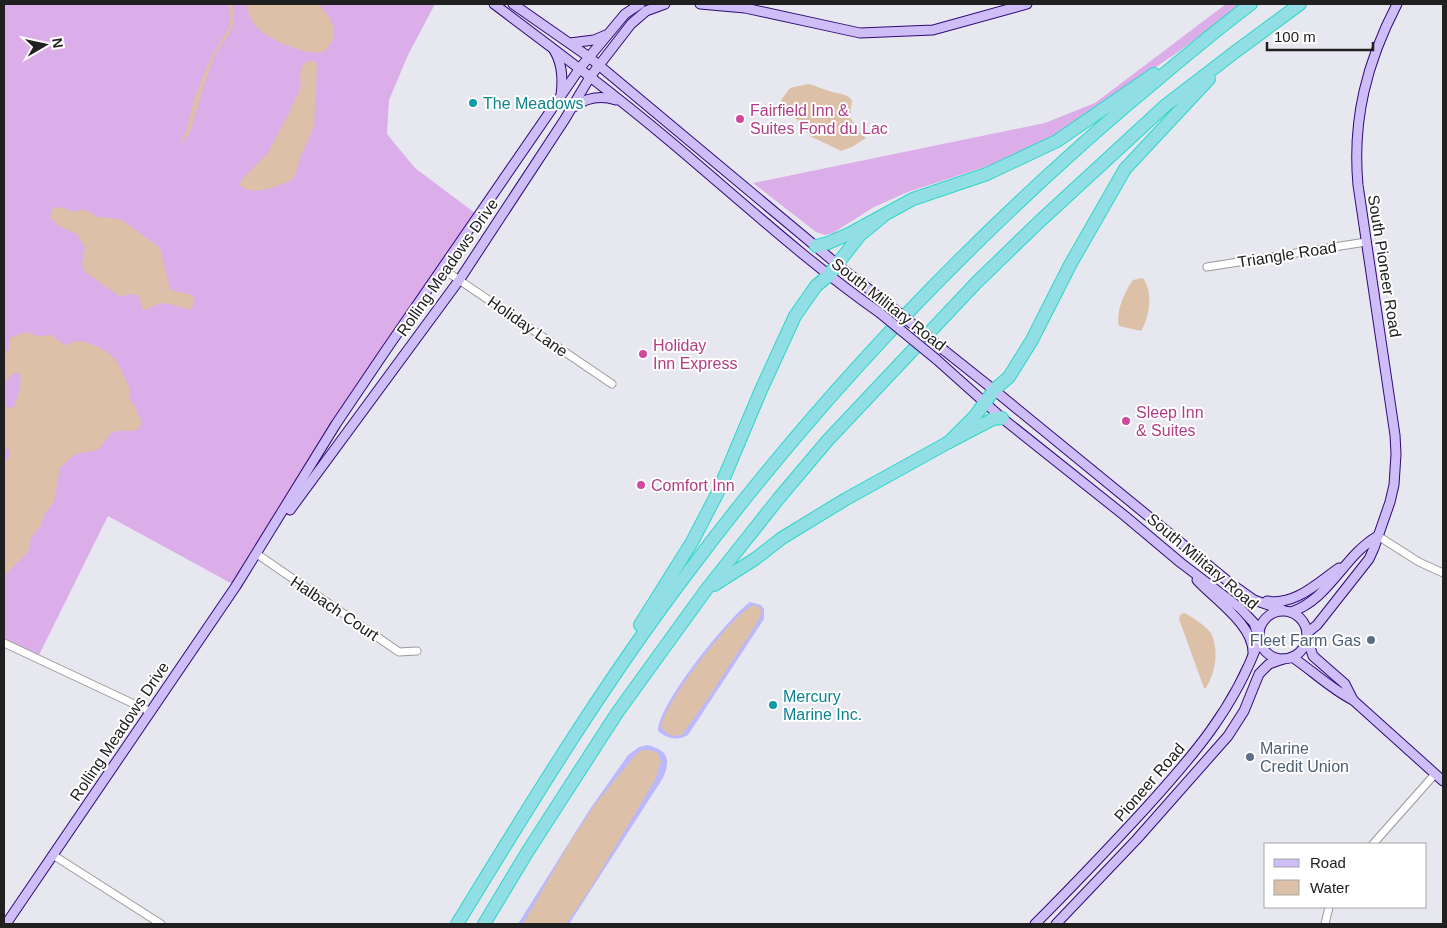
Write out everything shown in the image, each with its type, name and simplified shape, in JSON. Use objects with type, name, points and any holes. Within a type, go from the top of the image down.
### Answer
[{"type":"highway","points":[[816,246],[835,240],[914,199],[987,174],[1058,142],[1250,4]]},
{"type":"highway","points":[[484,924],[528,851],[617,713],[706,590],[828,440],[977,282],[1039,222],[1166,105],[1300,4]]},
{"type":"highway","points":[[457,924],[598,698],[686,575],[808,422],[858,366],[959,260],[1022,199],[1217,29]]},
{"type":"highway","points":[[949,442],[972,420],[994,390],[1009,377],[1032,340],[1070,264],[1125,169],[1234,52]]},
{"type":"highway","points":[[598,698],[692,542],[718,492],[795,316],[816,286],[828,276],[860,235],[882,217]]},
{"type":"highway","points":[[706,590],[755,559],[790,533],[846,499],[949,442],[993,420],[1002,418]]},
{"type":"main road","name":"South Military Road","points":[[494,4],[553,47],[669,140],[828,276],[880,313],[936,359],[1002,418],[1125,516],[1181,564],[1243,611],[1254,623],[1258,638]]},
{"type":"main road","name":"South Military Road","points":[[512,4],[589,57],[837,264],[1230,583],[1265,605],[1287,611]]},
{"type":"main road","name":"Rolling Meadows Drive","points":[[257,554],[336,424],[580,68],[625,14],[640,4]]},
{"type":"main road","name":"Rolling Meadows Drive","points":[[6,924],[257,554],[460,279],[598,65],[631,24],[646,11],[664,4]]},
{"type":"main road","points":[[700,4],[745,8]]},
{"type":"main road","points":[[731,4],[860,33],[933,30],[1027,4]]},
{"type":"main road","name":"South Pioneer Road","points":[[1307,635],[1369,559],[1390,502],[1394,485],[1396,447],[1357,172],[1358,120],[1362,94],[1382,32],[1397,4]]},
{"type":"main road","points":[[570,43],[594,40],[609,34]]},
{"type":"main road","points":[[553,47],[562,71],[560,97]]},
{"type":"main road","points":[[570,110],[582,101],[593,98],[606,97],[619,100]]},
{"type":"main road","points":[[1378,536],[1367,542],[1308,604],[1268,615],[1263,620],[1258,638],[1267,654],[1275,658],[1287,658],[1309,668],[1343,695],[1353,700],[1443,781]]},
{"type":"main road","points":[[1249,596],[1271,602],[1289,600],[1301,594],[1349,561]]},
{"type":"main road","points":[[1181,564],[1244,627],[1252,644],[1251,661]]},
{"type":"main road","points":[[1287,611],[1302,620],[1313,656],[1345,684],[1353,700]]},
{"type":"main road","points":[[1287,658],[1302,650],[1307,635]]},
{"type":"main road","name":"Pioneer Road","points":[[1035,924],[1113,844],[1197,749],[1220,719],[1251,661],[1258,638]]},
{"type":"main road","name":"Pioneer Road","points":[[1056,924],[1137,839],[1228,736],[1240,718],[1259,674],[1265,667],[1287,658]]},
{"type":"street","name":"Triangle Road","points":[[1207,267],[1366,242]]},
{"type":"street","name":"Holiday Lane","points":[[443,269],[612,384]]},
{"type":"street","points":[[1378,536],[1419,562],[1443,572]]},
{"type":"street","name":"Halbach Court","points":[[257,554],[399,652],[416,651]]},
{"type":"street","points":[[4,644],[149,711]]},
{"type":"street","points":[[1374,843],[1435,774]]},
{"type":"street","points":[[52,855],[161,924]]},
{"type":"street","points":[[1325,924],[1329,908]]},
{"type":"shaded area","points":[[4,4],[435,4],[408,55],[389,100],[387,134],[415,168],[479,216],[386,350],[236,586],[108,516],[37,659],[4,643]]},
{"type":"shaded area","points":[[1226,4],[1242,4],[1178,52],[1058,134],[1000,162],[908,192],[874,207],[833,233],[825,235],[816,232],[753,183],[1045,123],[1095,103]]},
{"type":"sand","points":[[750,602],[761,605],[764,609],[764,619],[688,735],[676,738],[661,734],[658,731],[661,719],[681,683],[726,625]]},
{"type":"sand","points":[[647,745],[654,747],[666,756],[667,766],[663,778],[569,924],[518,924],[590,809],[628,755],[639,747]]},
{"type":"water","points":[[228,4],[232,4],[233,25],[214,56],[190,132],[182,143],[181,141],[186,131],[195,97],[211,57],[228,30],[231,19]]},
{"type":"water","points":[[246,4],[318,4],[326,12],[333,25],[332,41],[325,51],[315,53],[286,45],[267,35],[255,25],[248,13]]},
{"type":"water","points":[[308,61],[314,61],[317,65],[314,126],[300,158],[295,176],[290,181],[268,189],[255,191],[245,189],[240,185],[241,180],[267,154],[301,87],[300,76],[302,66]]},
{"type":"water","points":[[808,84],[850,98],[852,100],[850,117],[860,133],[866,138],[852,147],[841,151],[810,136],[781,100],[790,88]]},
{"type":"water","points":[[59,207],[75,212],[83,209],[100,218],[122,220],[160,248],[170,289],[194,297],[193,306],[190,310],[161,303],[145,310],[138,296],[134,294],[119,296],[85,272],[82,264],[85,248],[77,234],[59,226],[50,217],[53,208]]},
{"type":"water","points":[[1143,278],[1148,290],[1149,304],[1147,318],[1141,331],[1119,326],[1118,314],[1127,290],[1133,280]]},
{"type":"water","points":[[26,332],[37,336],[51,335],[67,345],[74,341],[85,342],[110,354],[117,362],[129,387],[129,396],[141,421],[138,429],[113,432],[98,449],[75,455],[60,468],[55,498],[45,513],[41,525],[31,538],[28,552],[4,576],[4,464],[10,452],[4,445],[4,403],[8,408],[14,407],[21,381],[19,373],[13,373],[4,384],[4,354],[9,349],[9,340],[12,337]]},
{"type":"water","points":[[754,605],[759,607],[762,612],[757,623],[709,697],[682,735],[675,736],[665,732],[661,727],[665,716],[673,700],[700,660],[731,624],[744,611]]},
{"type":"water","points":[[1184,613],[1195,619],[1212,635],[1216,656],[1212,676],[1206,688],[1204,688],[1179,619],[1180,615]]},
{"type":"water","points":[[642,750],[657,752],[661,761],[655,780],[588,892],[566,924],[523,924],[570,842],[596,803],[636,754]]},
{"type":"place","name":"The Meadows","points":[[473,103]]},
{"type":"place","name":"Fairfield Inn & Suites Fond du Lac","points":[[740,119]]},
{"type":"place","name":"Holiday Inn Express","points":[[643,354]]},
{"type":"place","name":"Sleep Inn & Suites","points":[[1126,421]]},
{"type":"place","name":"Comfort Inn","points":[[641,485]]},
{"type":"place","name":"Fleet Farm Gas","points":[[1371,640]]},
{"type":"place","name":"Mercury Marine Inc.","points":[[773,705]]},
{"type":"place","name":"Marine Credit Union","points":[[1250,757]]}]
